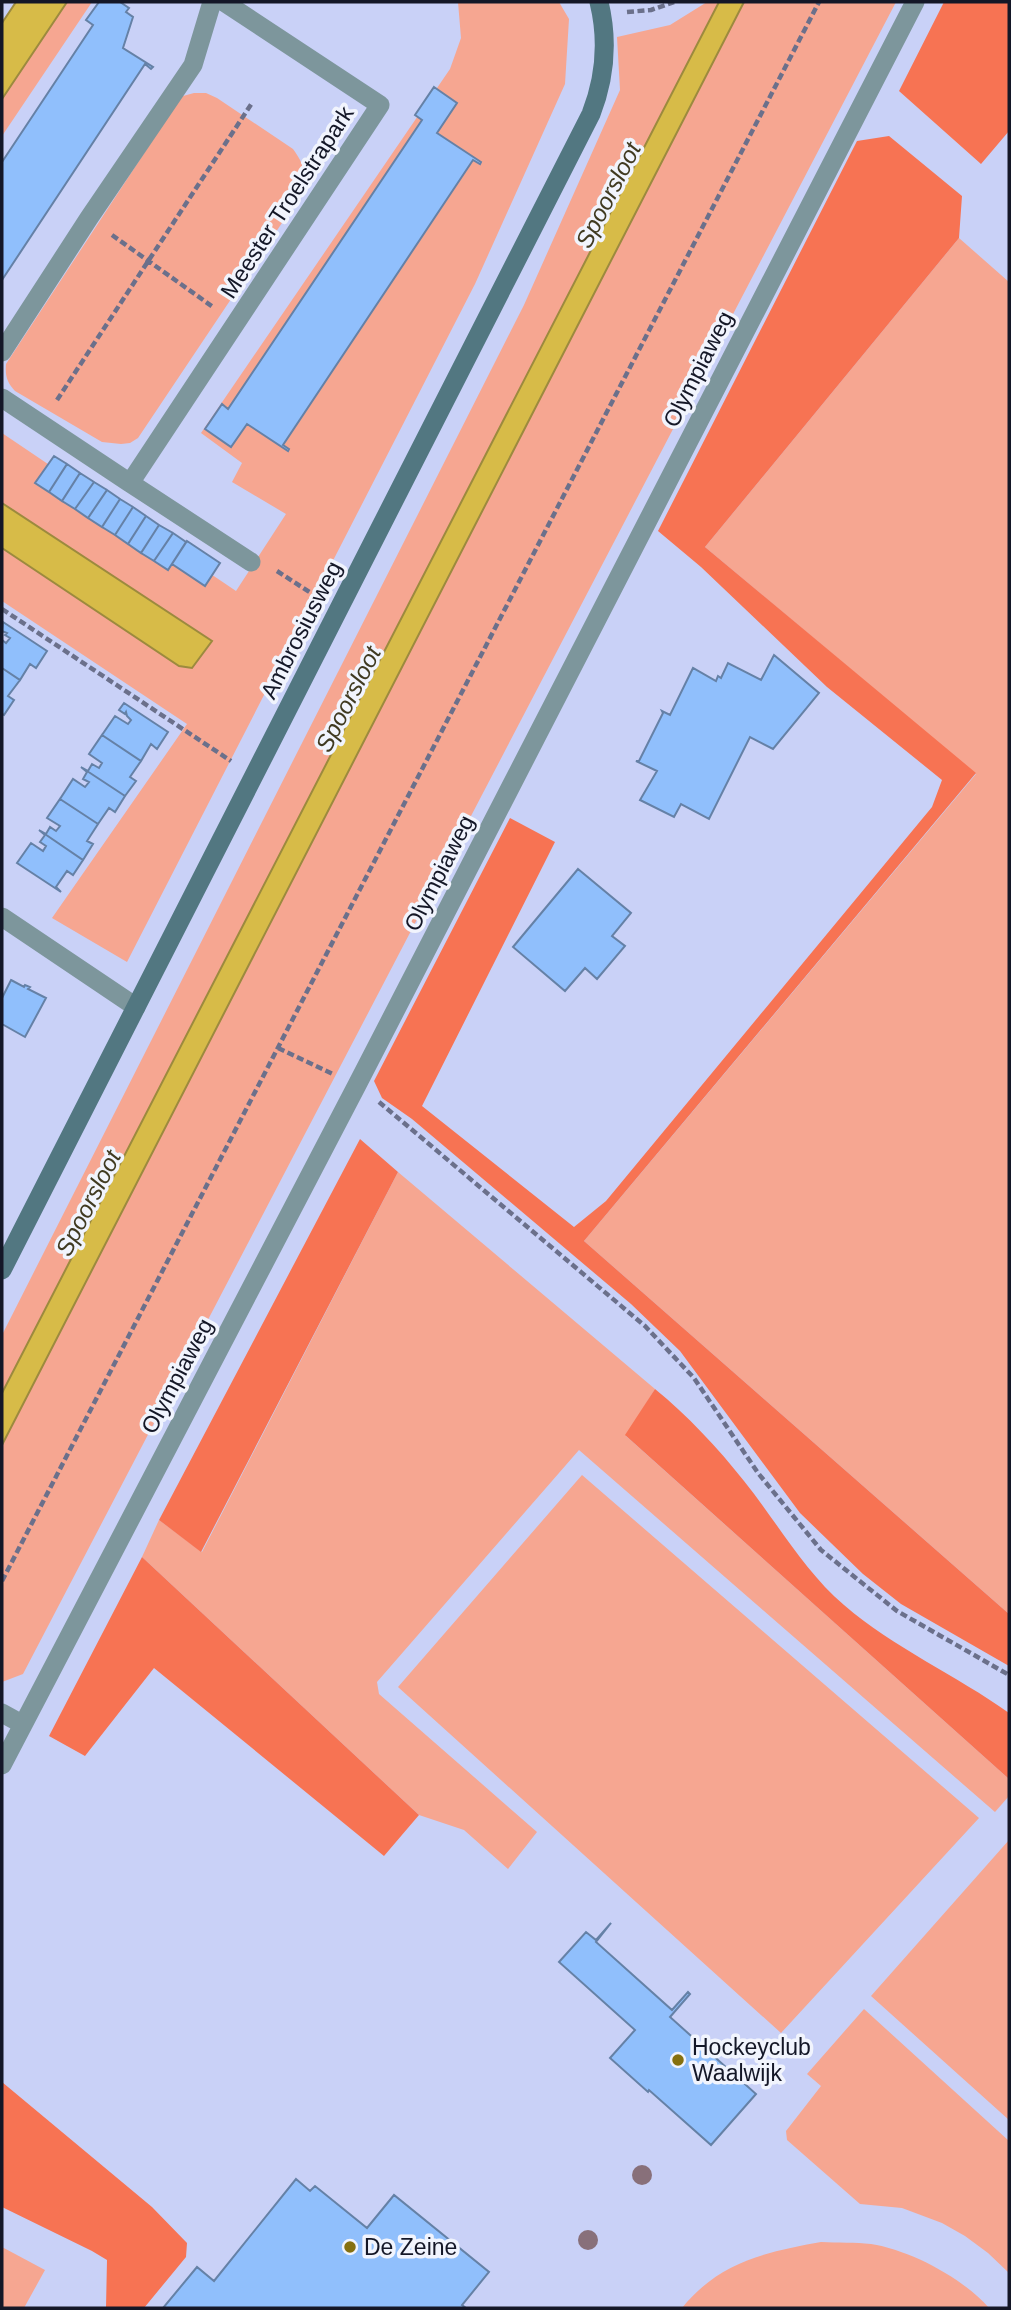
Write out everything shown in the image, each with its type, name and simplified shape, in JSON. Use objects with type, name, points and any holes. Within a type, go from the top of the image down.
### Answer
[{"type":"main road","name":"Ambrosiusweg","points":[[2,1270],[591,114],[602,77],[604,52],[600,8]]},
{"type":"street","points":[[2,352],[193,65],[212,2]]},
{"type":"street","name":"Meester Troelstrapark","points":[[130,483],[380,105],[224,2]]},
{"type":"street","name":"Olympiaweg","points":[[2,1765],[357,1085],[915,2]]},
{"type":"street","points":[[2,398],[251,562]]},
{"type":"street","points":[[2,917],[136,1007]]},
{"type":"street","points":[[2,1713],[22,1724]]},
{"type":"path","points":[[600,8],[651,10],[674,2]]},
{"type":"path","points":[[2,1581],[819,2]]},
{"type":"path","points":[[41,425],[252,103]]},
{"type":"path","points":[[89,218],[236,324]]},
{"type":"path","points":[[251,562],[266,564],[339,611]]},
{"type":"path","points":[[2,609],[254,776]]},
{"type":"path","points":[[278,1048],[357,1085],[645,1326],[694,1378],[758,1474],[821,1550],[897,1611],[1009,1675]]},
{"type":"shaded area","points":[[16,2],[67,2],[2,99],[2,23]]},
{"type":"shaded area","points":[[67,2],[92,2],[2,136],[2,99]]},
{"type":"shaded area","points":[[458,2],[559,2],[569,19],[565,84],[475,284],[127,962],[52,918],[187,724],[2,601],[2,548],[179,666],[212,641],[2,503],[2,433],[236,591],[286,514],[232,482],[242,463],[201,433],[450,69],[461,38]]},
{"type":"shaded area","points":[[707,2],[719,2],[2,1393],[2,1335],[524,305],[620,90],[617,37],[670,25]]},
{"type":"shaded area","points":[[719,2],[744,2],[2,1445],[2,1393]]},
{"type":"shaded area","points":[[744,2],[896,2],[23,1674],[2,1682],[2,1445]]},
{"type":"shaded area","points":[[944,2],[1009,2],[1009,131],[981,164],[899,91]]},
{"type":"shaded area","points":[[206,93],[217,98],[293,149],[304,170],[304,187],[138,438],[121,444],[102,442],[15,391],[7,379],[6,364],[173,109],[183,96]]},
{"type":"shaded area","points":[[889,136],[962,196],[959,238],[705,547],[976,773],[584,1241],[1009,1614],[1009,1666],[901,1604],[863,1574],[800,1513],[680,1351],[631,1304],[412,1119],[382,1098],[374,1081],[510,818],[555,842],[422,1106],[574,1227],[606,1201],[932,807],[942,780],[827,687],[701,567],[658,531],[857,141]]},
{"type":"shaded area","points":[[959,238],[1009,282],[1009,1614],[584,1241],[976,774],[705,547]]},
{"type":"shaded area","points":[[2,503],[212,641],[192,668],[179,666],[2,548]]},
{"type":"shaded area","points":[[360,1139],[398,1172],[201,1552],[159,1520]]},
{"type":"shaded area","points":[[398,1172],[655,1389],[626,1436],[1009,1779],[1009,1796],[995,1812],[579,1450],[377,1682],[379,1694],[537,1832],[508,1869],[464,1830],[419,1815],[142,1557],[159,1520],[202,1552]]},
{"type":"shaded area","points":[[655,1389],[724,1456],[803,1562],[844,1605],[883,1635],[1009,1713],[1009,1779],[625,1435]]},
{"type":"shaded area","points":[[582,1475],[979,1818],[781,2033],[398,1687]]},
{"type":"shaded area","points":[[142,1557],[419,1815],[384,1856],[154,1668],[85,1756],[49,1736]]},
{"type":"shaded area","points":[[1009,1840],[1009,2120],[871,1996]]},
{"type":"shaded area","points":[[864,2009],[1009,2141],[1009,2273],[988,2253],[942,2223],[902,2208],[860,2204],[787,2140],[786,2131],[821,2086],[807,2074]]},
{"type":"shaded area","points":[[2,2082],[152,2207],[187,2243],[186,2257],[144,2308],[106,2308],[107,2260],[2,2207]]},
{"type":"shaded area","points":[[821,2242],[871,2244],[902,2252],[951,2276],[989,2308],[682,2308],[696,2292],[728,2270],[763,2255]]},
{"type":"shaded area","points":[[2,2247],[45,2270],[24,2308],[2,2308]]},
{"type":"building","points":[[99,2],[120,2],[129,8],[126,12],[133,17],[123,48],[153,67],[151,69],[145,64],[2,280],[2,162],[93,25],[86,20]]},
{"type":"building","points":[[434,87],[457,103],[437,133],[481,162],[480,164],[473,160],[283,445],[288,451],[247,424],[231,447],[205,429],[222,404],[228,409],[422,120],[415,115]]},
{"type":"building","points":[[54,456],[67,464],[49,492],[35,483]]},
{"type":"building","points":[[67,464],[80,473],[62,501],[49,492]]},
{"type":"building","points":[[80,473],[94,482],[75,509],[62,501]]},
{"type":"building","points":[[94,482],[107,490],[88,518],[75,509]]},
{"type":"building","points":[[107,490],[120,499],[102,527],[88,518]]},
{"type":"building","points":[[120,499],[133,507],[115,535],[102,527]]},
{"type":"building","points":[[133,507],[146,516],[128,544],[115,535]]},
{"type":"building","points":[[146,516],[159,525],[141,553],[128,544]]},
{"type":"building","points":[[159,525],[173,533],[154,561],[141,553]]},
{"type":"building","points":[[173,533],[186,542],[168,570],[154,561]]},
{"type":"building","points":[[187,541],[220,563],[205,586],[172,564]]},
{"type":"building","points":[[3,622],[47,651],[36,668],[30,664],[20,680],[2,668],[2,640],[6,643],[10,638],[2,631]]},
{"type":"building","points":[[774,655],[819,693],[773,749],[750,737],[709,819],[681,804],[674,817],[640,800],[657,771],[636,761],[639,761],[662,711],[670,715],[693,668],[716,681],[718,676],[721,678],[728,663],[761,680]]},
{"type":"building","points":[[2,668],[20,680],[8,696],[14,700],[4,715],[2,714]]},
{"type":"building","points":[[124,703],[168,732],[157,749],[151,744],[141,761],[102,735],[115,716],[128,724],[131,720],[126,712],[125,714],[119,710]]},
{"type":"building","points":[[102,735],[141,761],[130,777],[136,781],[125,796],[81,767],[88,771],[92,764],[99,768],[102,763],[89,754]]},
{"type":"building","points":[[81,767],[125,796],[115,812],[109,808],[98,824],[60,799],[73,779],[85,787],[89,782],[83,779],[87,772]]},
{"type":"building","points":[[60,799],[98,824],[87,841],[93,844],[83,860],[39,830],[46,834],[50,827],[56,831],[60,826],[47,818]]},
{"type":"building","points":[[39,830],[83,860],[73,875],[67,871],[56,887],[61,892],[17,863],[31,843],[43,851],[46,846],[40,842],[45,835]]},
{"type":"building","points":[[578,869],[631,913],[612,936],[625,946],[597,979],[585,968],[565,991],[513,947]]},
{"type":"building","points":[[11,980],[30,987],[28,989],[46,998],[25,1037],[2,1024],[2,998]]},
{"type":"building","points":[[611,1923],[596,1942],[672,2010],[688,1992],[690,1994],[670,2017],[756,2094],[711,2145],[610,2058],[635,2030],[559,1962],[586,1932],[596,1940]]},
{"type":"building","name":"De Zeine","points":[[296,2179],[310,2191],[315,2186],[367,2228],[394,2195],[489,2272],[462,2305],[466,2308],[163,2308],[197,2267],[214,2281]]},
{"type":"place","name":"Hockeyclub Waalwijk","points":[[678,2060]]},
{"type":"place","name":"De Zeine","points":[[350,2247]]},
{"type":"water label","name":"Spoorsloot","points":[[608,195]]},
{"type":"water label","name":"Spoorsloot","points":[[348,699]]},
{"type":"water label","name":"Spoorsloot","points":[[88,1203]]}]
